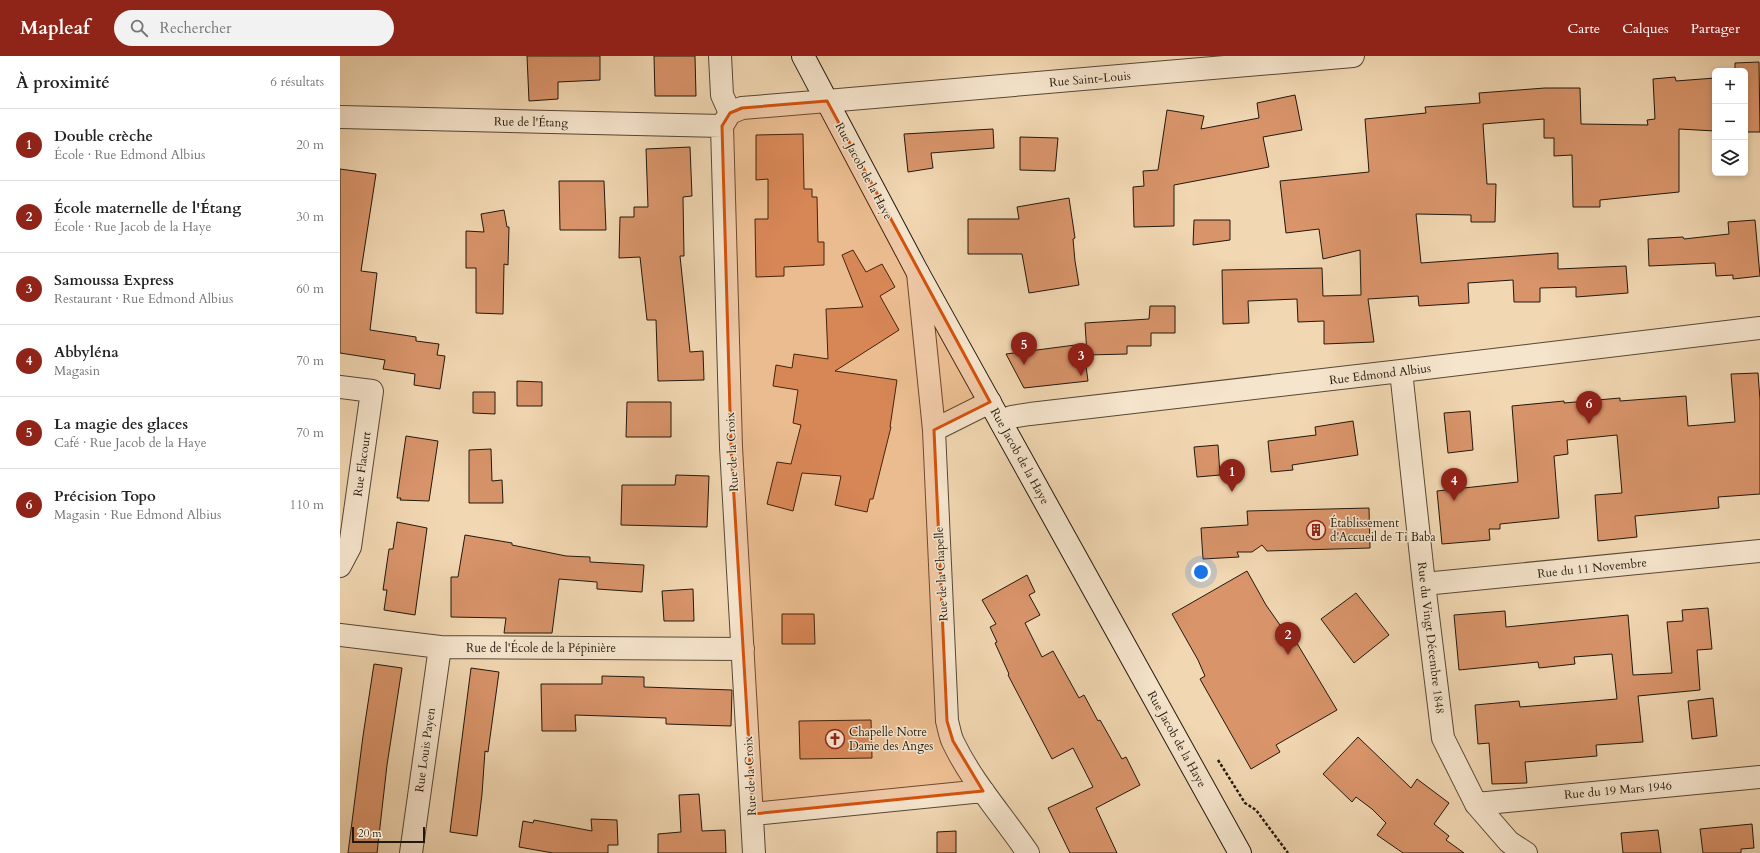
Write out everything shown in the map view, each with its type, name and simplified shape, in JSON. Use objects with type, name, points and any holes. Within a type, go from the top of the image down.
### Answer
[{"type":"street","name":"Rue de la Croix","points":[[720,56],[722,95],[726,119],[731,447],[753,814],[754,853]]},
{"type":"street","name":"Rue Jacob de la Haye","points":[[803,56],[918,272],[1240,853]]},
{"type":"street","name":"Rue Saint-Louis","points":[[726,119],[742,108],[1353,56]]},
{"type":"street","name":"Rue de l'Étang","points":[[340,117],[726,119]]},
{"type":"street","name":"Rue de la Chapelle","points":[[918,272],[934,430],[948,721],[953,741],[982,791],[1028,853]]},
{"type":"street","name":"Rue Edmond Albius","points":[[1001,422],[1011,417],[1030,414],[1760,328]]},
{"type":"street","name":"Rue du Vingt Décembre 1848","points":[[1401,371],[1424,584],[1443,738],[1476,804],[1509,842],[1526,853]]},
{"type":"street","name":"Rue Flacourt","points":[[340,387],[372,391],[350,547],[340,566]]},
{"type":"street","points":[[934,430],[990,402]]},
{"type":"street","name":"Rue du 11 Novembre","points":[[1424,584],[1760,552]]},
{"type":"street","name":"Rue de l'École de la Pépinière","points":[[340,635],[440,648],[742,649]]},
{"type":"street","name":"Rue Louis Payen","points":[[411,853],[440,648]]},
{"type":"street","name":"Rue du 19 Mars 1946","points":[[1476,804],[1760,777]]},
{"type":"street","points":[[753,814],[982,791]]},
{"type":"path","points":[[1215,756],[1245,803],[1256,810],[1288,853]]},
{"type":"highlighted area","points":[[827,101],[990,402],[934,430],[947,721],[953,741],[983,791],[753,814],[731,447],[722,126],[730,113],[742,108]]},
{"type":"building","points":[[527,56],[600,56],[600,80],[558,82],[558,99],[529,101]]},
{"type":"building","points":[[654,56],[695,56],[696,96],[655,96]]},
{"type":"building","points":[[1759,62],[1760,132],[1748,132],[1748,68],[1735,68],[1735,63]]},
{"type":"building","points":[[1675,77],[1676,81],[1712,78],[1712,131],[1679,129],[1679,192],[1600,200],[1600,207],[1573,207],[1572,155],[1554,156],[1554,138],[1544,138],[1544,119],[1483,124],[1487,184],[1496,184],[1495,222],[1471,222],[1471,215],[1416,214],[1421,263],[1558,253],[1558,269],[1626,266],[1628,293],[1576,297],[1576,287],[1540,288],[1540,302],[1514,302],[1513,280],[1468,283],[1469,303],[1419,306],[1418,296],[1368,299],[1374,342],[1324,344],[1324,321],[1298,322],[1297,299],[1248,301],[1249,323],[1223,324],[1222,270],[1322,268],[1323,296],[1361,295],[1360,250],[1323,259],[1319,229],[1286,233],[1280,181],[1369,172],[1365,119],[1426,113],[1425,107],[1480,103],[1479,93],[1545,88],[1580,88],[1581,124],[1648,125],[1647,120],[1655,119],[1653,79]]},
{"type":"building","points":[[1295,95],[1302,130],[1263,137],[1269,167],[1174,185],[1174,226],[1134,227],[1133,187],[1144,186],[1143,171],[1158,170],[1167,110],[1204,116],[1201,129],[1259,118],[1257,103]]},
{"type":"building","points":[[993,129],[994,148],[931,153],[933,168],[908,172],[904,134]]},
{"type":"building","points":[[803,134],[804,189],[812,189],[812,197],[817,197],[818,242],[824,242],[824,265],[784,267],[784,276],[756,277],[755,219],[768,219],[768,179],[756,180],[756,135]]},
{"type":"building","points":[[1020,137],[1058,138],[1055,171],[1020,170]]},
{"type":"building","points":[[690,147],[692,196],[683,197],[684,256],[680,256],[690,352],[703,351],[704,380],[658,381],[656,320],[647,320],[640,257],[619,258],[620,217],[634,217],[634,207],[648,207],[646,149]]},
{"type":"building","points":[[340,169],[376,174],[361,271],[377,273],[370,330],[416,337],[416,341],[439,344],[437,355],[445,356],[440,389],[414,385],[415,374],[383,369],[385,360],[340,353]]},
{"type":"building","points":[[559,181],[604,181],[606,230],[560,230]]},
{"type":"building","points":[[1069,198],[1075,238],[1073,239],[1079,285],[1029,293],[1022,254],[968,254],[968,219],[1019,219],[1017,207]]},
{"type":"building","points":[[504,210],[507,227],[509,227],[508,265],[504,264],[503,314],[476,313],[476,268],[466,268],[466,231],[484,232],[481,214]]},
{"type":"building","points":[[1194,220],[1230,220],[1230,240],[1193,245]]},
{"type":"building","points":[[1755,220],[1760,276],[1733,279],[1733,275],[1716,276],[1715,263],[1649,266],[1648,239],[1683,237],[1684,239],[1729,234],[1728,222]]},
{"type":"building","points":[[853,250],[866,272],[882,264],[895,287],[880,296],[899,330],[835,371],[897,380],[891,427],[873,499],[870,499],[867,512],[835,505],[841,476],[802,473],[793,511],[767,504],[777,462],[791,464],[801,425],[793,423],[798,390],[773,386],[776,365],[792,368],[794,354],[828,359],[826,309],[863,307],[842,255]]},
{"type":"building","points":[[1150,306],[1175,306],[1175,333],[1151,333],[1151,346],[1127,346],[1127,354],[1087,355],[1085,323],[1149,319]]},
{"type":"building","points":[[1083,344],[1088,381],[1024,388],[1006,354]]},
{"type":"building","points":[[1758,373],[1760,400],[1760,494],[1718,497],[1719,508],[1635,516],[1637,537],[1598,541],[1595,495],[1622,493],[1617,435],[1567,440],[1568,454],[1554,456],[1559,518],[1500,524],[1500,529],[1489,529],[1490,540],[1442,544],[1437,491],[1518,482],[1512,406],[1564,401],[1564,403],[1620,398],[1620,401],[1686,396],[1688,426],[1735,422],[1731,374]]},
{"type":"building","points":[[517,381],[542,382],[542,406],[517,406]]},
{"type":"building","points":[[473,392],[495,392],[495,414],[473,413]]},
{"type":"building","points":[[627,402],[671,402],[671,437],[626,437]]},
{"type":"building","points":[[1470,411],[1473,450],[1448,453],[1444,413]]},
{"type":"building","points":[[1353,421],[1358,455],[1292,465],[1293,470],[1271,472],[1268,441],[1316,435],[1315,427]]},
{"type":"building","points":[[406,436],[438,441],[429,501],[400,500],[401,498],[397,498]]},
{"type":"building","points":[[1218,445],[1220,475],[1197,477],[1194,447]]},
{"type":"building","points":[[491,449],[492,481],[502,480],[503,503],[469,503],[469,450]]},
{"type":"building","points":[[676,475],[709,476],[707,527],[621,525],[622,485],[675,485]]},
{"type":"building","name":"Établissement d'Accueil de Ti Baba","points":[[1369,508],[1370,548],[1267,551],[1262,545],[1252,552],[1237,552],[1239,557],[1203,559],[1201,528],[1248,525],[1247,511]]},
{"type":"building","points":[[397,522],[427,528],[415,615],[384,610],[387,590],[383,590],[389,549],[393,549]]},
{"type":"building","points":[[465,535],[512,543],[512,545],[566,556],[590,557],[590,562],[644,565],[642,592],[597,589],[597,582],[559,579],[552,633],[504,633],[506,618],[451,617],[451,577],[458,577]]},
{"type":"building","points":[[1247,571],[1266,605],[1280,625],[1286,625],[1337,710],[1276,745],[1280,752],[1251,769],[1200,679],[1205,676],[1198,660],[1172,614]]},
{"type":"building","points":[[1027,575],[1035,592],[1029,595],[1040,615],[1025,623],[1042,657],[1053,651],[1079,698],[1084,695],[1098,721],[1100,720],[1122,759],[1126,757],[1140,785],[1096,808],[1117,853],[1070,853],[1048,808],[1093,787],[1073,748],[1052,759],[1008,675],[1009,674],[995,643],[997,642],[990,627],[996,624],[982,600]]},
{"type":"building","points":[[693,589],[694,621],[664,621],[662,591]]},
{"type":"building","points":[[1356,593],[1389,635],[1354,663],[1321,619]]},
{"type":"building","points":[[1708,608],[1712,649],[1697,650],[1700,690],[1638,696],[1643,742],[1596,745],[1597,756],[1525,762],[1527,783],[1492,784],[1489,743],[1478,744],[1475,705],[1519,701],[1520,707],[1617,699],[1612,654],[1574,657],[1575,664],[1539,668],[1538,662],[1459,670],[1454,615],[1505,611],[1506,627],[1628,615],[1633,675],[1672,673],[1667,622],[1683,621],[1682,610]]},
{"type":"building","points":[[782,614],[814,614],[815,644],[782,644]]},
{"type":"building","points":[[374,664],[402,668],[387,765],[377,853],[348,853],[363,736]]},
{"type":"building","points":[[471,668],[499,672],[488,752],[485,751],[477,836],[450,832]]},
{"type":"building","points":[[602,676],[644,677],[644,687],[732,690],[731,726],[666,724],[666,718],[575,715],[576,731],[542,731],[541,684],[602,684]]},
{"type":"building","points":[[1713,698],[1717,736],[1692,739],[1688,701]]},
{"type":"building","name":"Chapelle Notre Dame des Anges","points":[[871,720],[872,758],[800,759],[799,721]]},
{"type":"building","points":[[1358,737],[1411,788],[1417,779],[1449,803],[1434,824],[1449,836],[1446,840],[1464,853],[1403,853],[1377,835],[1386,823],[1372,809],[1356,797],[1352,802],[1323,774]]},
{"type":"building","points":[[699,794],[702,831],[725,830],[726,853],[658,853],[658,834],[681,832],[679,795]]},
{"type":"building","points":[[591,819],[617,820],[618,845],[608,845],[608,853],[553,853],[519,847],[523,821],[533,823],[534,820],[592,831]]},
{"type":"building","points":[[1752,824],[1754,848],[1741,849],[1741,853],[1703,853],[1700,829]]},
{"type":"building","points":[[1658,830],[1661,853],[1623,853],[1621,833]]},
{"type":"building","points":[[956,831],[956,853],[937,853],[937,832]]},
{"type":"place","name":"La magie des glaces","points":[[1024,365]]},
{"type":"place","name":"Samoussa Express","points":[[1081,376]]},
{"type":"place","name":"Précision Topo","points":[[1589,424]]},
{"type":"place","name":"Double crèche","points":[[1232,492]]},
{"type":"place","name":"Abbyléna","points":[[1454,501]]},
{"type":"place","name":"Établissement d'Accueil de Ti Baba","points":[[1316,530]]},
{"type":"place","name":"École maternelle de l'Étang","points":[[1288,655]]},
{"type":"place","name":"Chapelle Notre Dame des Anges","points":[[835,739]]}]
